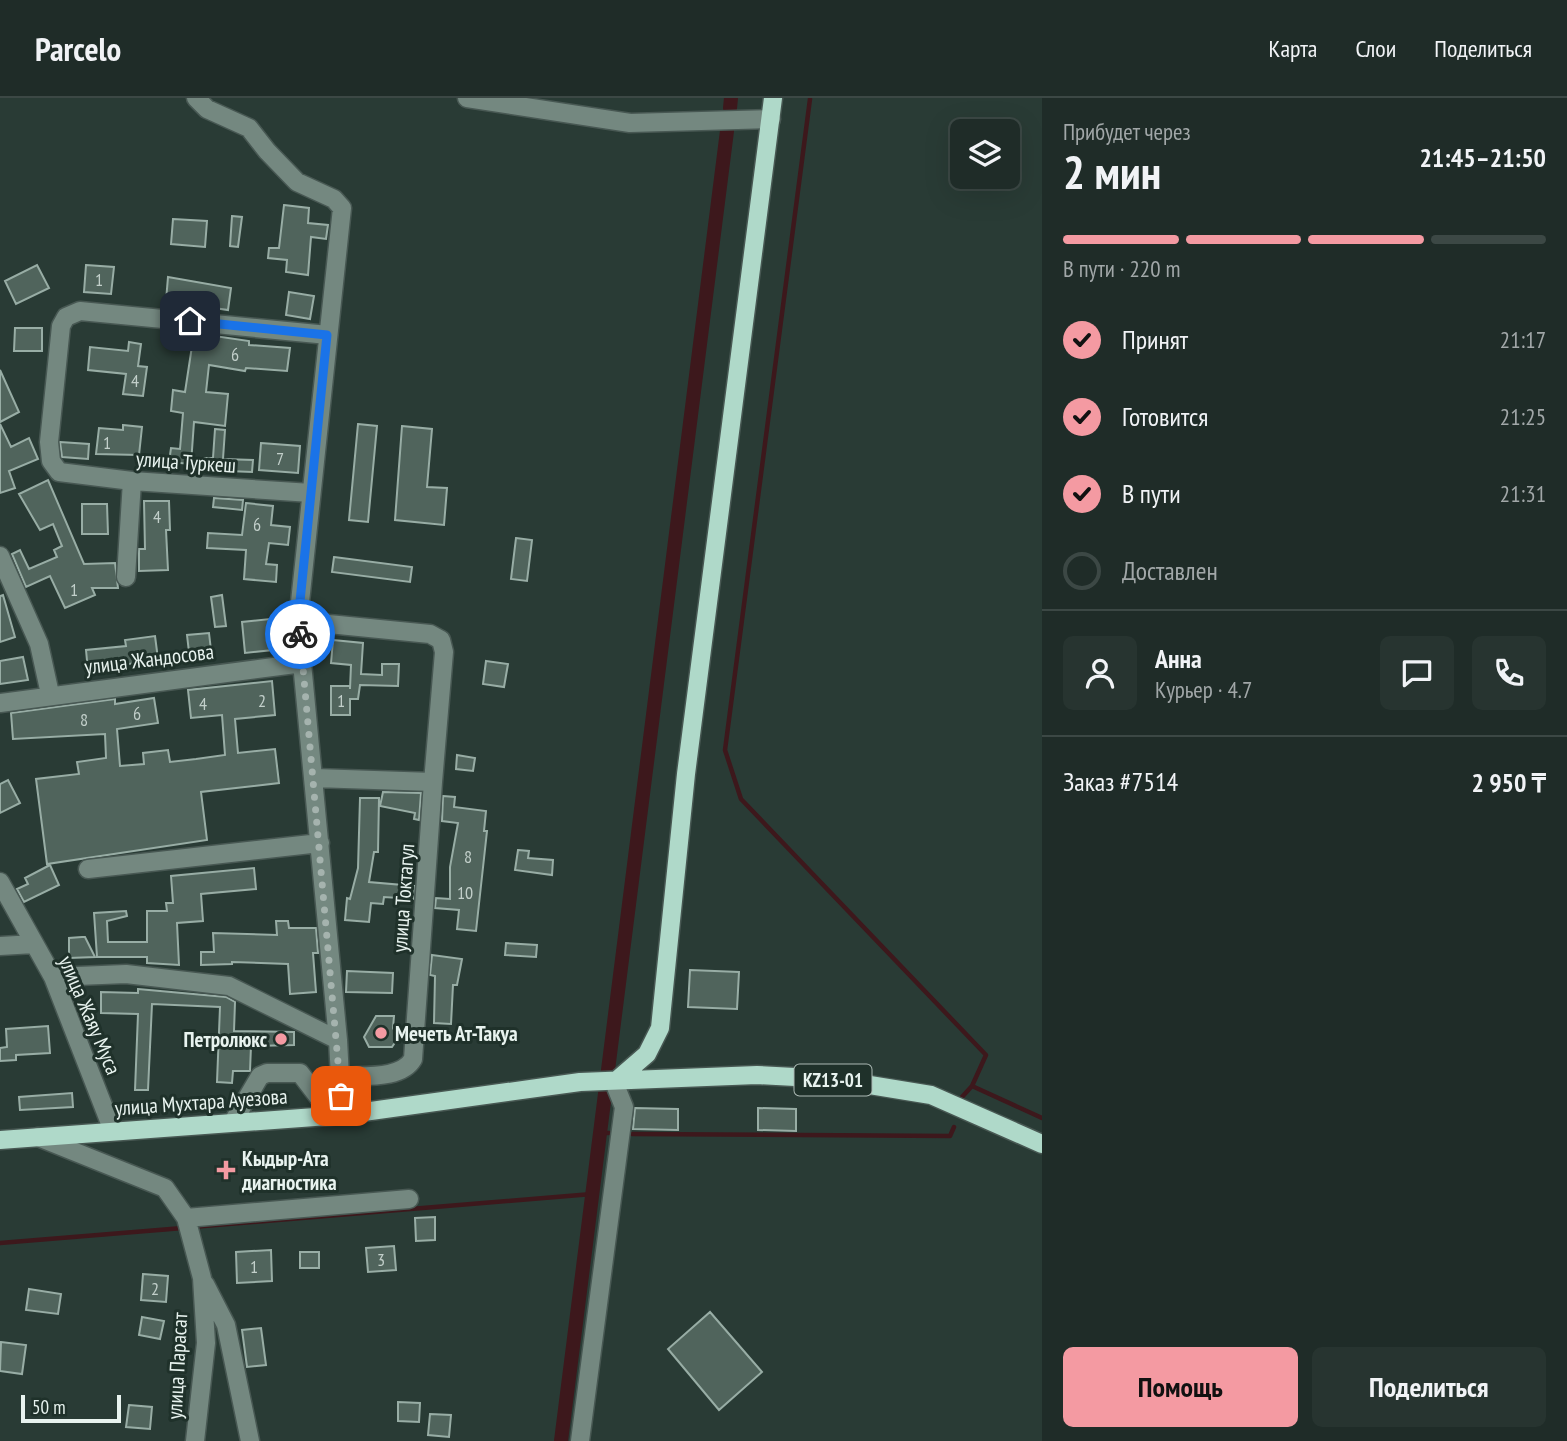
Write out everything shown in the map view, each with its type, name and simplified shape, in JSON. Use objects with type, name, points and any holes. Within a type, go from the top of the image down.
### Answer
[{"type":"main road","points":[[614,1082],[647,1054],[660,1028],[686,774],[773,98]]},
{"type":"main road","name":"KZ13-01","points":[[614,1082],[634,1078],[797,1075],[873,1084],[932,1095],[1042,1144]]},
{"type":"main road","name":"улица Мухтара Ауезова","points":[[0,1140],[337,1115],[580,1083],[614,1082]]},
{"type":"street","points":[[196,98],[207,109],[250,128],[267,151],[297,182],[334,199],[342,208],[298,621],[315,778],[341,1077],[337,1115]]},
{"type":"street","points":[[467,98],[630,123],[771,119]]},
{"type":"street","name":"улица Туркеш","points":[[311,493],[132,481],[59,472],[51,461],[49,442],[61,326],[66,317],[80,311],[327,335]]},
{"type":"street","points":[[126,577],[132,481]]},
{"type":"street","points":[[0,556],[40,644],[50,694]]},
{"type":"street","points":[[298,621],[430,634],[441,640],[444,652],[433,782],[315,778]]},
{"type":"street","name":"улица Жандосова","points":[[0,703],[50,694],[303,663]]},
{"type":"street","name":"улица Токтагул","points":[[341,1077],[393,1072],[409,1066],[413,1059],[433,782]]},
{"type":"street","points":[[88,869],[320,843]]},
{"type":"street","name":"улица Жаяу Муса","points":[[0,882],[53,977],[113,1131]]},
{"type":"street","points":[[0,946],[34,944]]},
{"type":"street","points":[[53,977],[125,974],[229,986],[338,1041]]},
{"type":"street","points":[[233,1122],[260,1076],[267,1073],[300,1073],[337,1115]]},
{"type":"street","points":[[580,1441],[624,1107],[614,1082]]},
{"type":"street","name":"улица Парасат","points":[[38,1137],[165,1188],[188,1224],[202,1278],[204,1358],[195,1441]]},
{"type":"street","points":[[188,1224],[409,1199]]},
{"type":"street","points":[[202,1278],[226,1325],[250,1441]]},
{"type":"street","points":[[204,1358],[232,1357]]},
{"type":"building","points":[[284,205],[309,208],[308,223],[328,225],[326,239],[311,237],[308,275],[286,272],[287,260],[268,258],[269,248],[279,248]]},
{"type":"building","points":[[232,216],[242,217],[238,247],[230,246]]},
{"type":"building","points":[[173,219],[207,221],[205,247],[171,244]]},
{"type":"building","points":[[37,265],[49,288],[16,304],[5,281]]},
{"type":"building","points":[[86,265],[114,267],[111,294],[84,292]]},
{"type":"building","points":[[168,277],[231,288],[228,310],[166,301]]},
{"type":"building","points":[[289,292],[314,296],[310,319],[286,315]]},
{"type":"building","points":[[15,328],[42,328],[42,351],[14,351]]},
{"type":"building","points":[[194,333],[249,341],[249,345],[290,348],[287,371],[246,368],[245,371],[209,365],[206,392],[228,394],[225,426],[194,422],[191,464],[169,462],[171,448],[180,449],[183,413],[171,411],[173,390],[185,392]]},
{"type":"building","points":[[129,342],[141,344],[138,366],[147,367],[143,396],[123,394],[126,374],[88,370],[90,347],[128,351]]},
{"type":"building","points":[[0,370],[19,412],[0,422]]},
{"type":"building","points":[[0,424],[11,447],[29,438],[38,459],[9,471],[15,488],[0,493]]},
{"type":"building","points":[[358,424],[377,426],[368,522],[349,520]]},
{"type":"building","points":[[123,425],[142,427],[139,455],[96,454],[99,428],[123,430]]},
{"type":"building","points":[[402,426],[432,429],[427,487],[447,488],[444,525],[395,520]]},
{"type":"building","points":[[215,429],[225,430],[223,459],[253,460],[252,472],[202,470],[203,458],[213,458]]},
{"type":"building","points":[[60,442],[89,444],[88,459],[62,457]]},
{"type":"building","points":[[261,443],[300,446],[298,473],[259,470]]},
{"type":"building","points":[[48,480],[84,564],[115,563],[118,588],[92,588],[95,595],[65,608],[50,576],[26,587],[12,554],[20,550],[29,569],[57,557],[54,550],[62,546],[53,524],[40,530],[19,494]]},
{"type":"building","points":[[214,498],[243,500],[242,510],[213,507]]},
{"type":"building","points":[[144,501],[169,501],[170,530],[166,530],[168,570],[139,571],[139,549],[145,549]]},
{"type":"building","points":[[246,503],[273,506],[271,525],[290,527],[288,545],[269,543],[266,564],[277,565],[276,582],[244,579],[246,550],[207,548],[208,533],[242,535]]},
{"type":"building","points":[[82,504],[107,504],[108,534],[82,534]]},
{"type":"building","points":[[516,538],[532,540],[527,581],[511,579]]},
{"type":"building","points":[[334,557],[412,567],[410,582],[332,572]]},
{"type":"building","points":[[3,595],[15,637],[0,642],[0,596]]},
{"type":"building","points":[[222,595],[226,626],[215,627],[211,597]]},
{"type":"building","points":[[270,619],[273,650],[245,653],[242,622]]},
{"type":"building","points":[[209,633],[212,659],[190,661],[187,635]]},
{"type":"building","points":[[155,636],[158,659],[88,671],[86,650],[126,646],[125,640]]},
{"type":"building","points":[[333,640],[363,643],[361,674],[382,675],[382,664],[399,664],[398,686],[360,685],[358,699],[350,699],[350,715],[331,715],[331,686],[350,686],[350,689],[351,665],[331,663]]},
{"type":"building","points":[[23,657],[28,680],[0,684],[0,661]]},
{"type":"building","points":[[486,661],[508,664],[504,687],[483,684]]},
{"type":"building","points":[[272,681],[275,715],[235,719],[238,753],[275,749],[279,783],[201,792],[207,840],[47,864],[36,779],[79,774],[77,762],[106,758],[105,734],[13,739],[11,713],[115,699],[115,704],[154,698],[158,723],[117,729],[120,766],[144,764],[143,753],[168,750],[170,762],[196,759],[225,755],[222,715],[191,718],[188,690]]},
{"type":"building","points":[[457,755],[475,758],[473,771],[456,769]]},
{"type":"building","points":[[8,780],[20,803],[0,813],[0,784]]},
{"type":"building","points":[[383,792],[421,793],[419,820],[414,819],[415,813],[380,806]]},
{"type":"building","points":[[443,796],[455,797],[454,807],[486,811],[484,831],[487,831],[476,931],[457,929],[459,910],[435,908],[436,898],[450,899],[450,867],[458,823],[442,821]]},
{"type":"building","points":[[360,798],[379,798],[378,852],[374,852],[369,882],[414,886],[413,899],[384,897],[383,904],[371,903],[369,922],[345,920],[347,898],[350,899],[358,868]]},
{"type":"building","points":[[518,850],[529,851],[528,858],[553,860],[552,875],[515,870]]},
{"type":"building","points":[[50,865],[59,885],[24,902],[17,889],[28,884],[25,878]]},
{"type":"building","points":[[254,868],[256,889],[201,894],[203,921],[177,923],[179,965],[147,963],[147,957],[97,957],[94,913],[126,911],[127,916],[107,921],[108,942],[147,942],[147,911],[167,911],[166,903],[173,903],[171,876]]},
{"type":"building","points":[[276,921],[288,921],[289,928],[316,928],[318,953],[313,953],[316,992],[290,994],[288,964],[232,962],[201,965],[201,952],[214,952],[213,933],[277,935]]},
{"type":"building","points":[[85,937],[95,957],[69,958],[69,938]]},
{"type":"building","points":[[506,943],[537,945],[536,957],[505,955]]},
{"type":"building","points":[[432,955],[462,959],[457,985],[453,985],[451,1024],[434,1023],[435,976],[430,975]]},
{"type":"building","points":[[690,970],[739,972],[737,1009],[688,1007]]},
{"type":"building","points":[[347,971],[393,973],[392,993],[346,992]]},
{"type":"building","points":[[138,989],[226,997],[235,1002],[234,1031],[294,1032],[294,1045],[251,1046],[250,1071],[233,1071],[232,1083],[217,1082],[220,1007],[152,1004],[148,1090],[135,1090],[138,1014],[101,1013],[101,992],[138,993]]},
{"type":"building","name":"Мечеть Ат-Такуа","points":[[376,1016],[394,1016],[393,1028],[398,1038],[392,1047],[369,1047],[364,1037]]},
{"type":"building","points":[[48,1026],[50,1053],[16,1055],[16,1060],[0,1061],[0,1048],[7,1047],[6,1029]]},
{"type":"building","points":[[72,1093],[73,1107],[20,1110],[19,1097]]},
{"type":"building","points":[[635,1108],[678,1109],[678,1130],[633,1129]]},
{"type":"building","points":[[758,1108],[796,1109],[796,1131],[758,1130]]},
{"type":"building","points":[[435,1217],[435,1240],[416,1241],[415,1218]]},
{"type":"building","points":[[394,1246],[396,1270],[368,1272],[366,1248]]},
{"type":"building","points":[[271,1250],[272,1281],[237,1283],[236,1252]]},
{"type":"building","points":[[300,1252],[319,1252],[319,1268],[300,1268]]},
{"type":"building","points":[[143,1274],[168,1276],[166,1302],[141,1300]]},
{"type":"building","points":[[29,1289],[61,1294],[58,1314],[26,1310]]},
{"type":"building","points":[[710,1312],[762,1372],[719,1410],[668,1349]]},
{"type":"building","points":[[142,1317],[164,1321],[160,1339],[139,1335]]},
{"type":"building","points":[[261,1328],[266,1365],[247,1367],[242,1330]]},
{"type":"building","points":[[1,1342],[26,1345],[22,1374],[0,1371]]},
{"type":"building","points":[[398,1402],[420,1403],[419,1422],[398,1421]]},
{"type":"building","points":[[129,1405],[152,1407],[150,1429],[126,1427]]},
{"type":"building","points":[[430,1414],[451,1415],[449,1437],[428,1435]]},
{"type":"waterway","points":[[730,108],[731,98]]},
{"type":"waterway","points":[[810,99],[725,750],[741,799],[986,1055],[972,1086],[962,1097]]},
{"type":"waterway","points":[[561,1441],[727,131]]},
{"type":"waterway","points":[[972,1086],[1042,1118]]},
{"type":"waterway","points":[[632,1134],[950,1136],[954,1127]]},
{"type":"waterway","points":[[600,1133],[609,1133]]},
{"type":"waterway","points":[[192,1227],[592,1194]]},
{"type":"waterway","points":[[0,1243],[183,1228]]},
{"type":"way so far","points":[[300,634],[340,1059],[341,1096]]},
{"type":"place","name":"Мечеть Ат-Такуа","points":[[381,1033]]},
{"type":"place","name":"Петролюкс","points":[[281,1039]]},
{"type":"place","name":"Кыдыр-Ата диагностика","points":[[226,1170]]},
{"type":"route","points":[[190,321],[327,335],[298,621],[300,634]]}]
